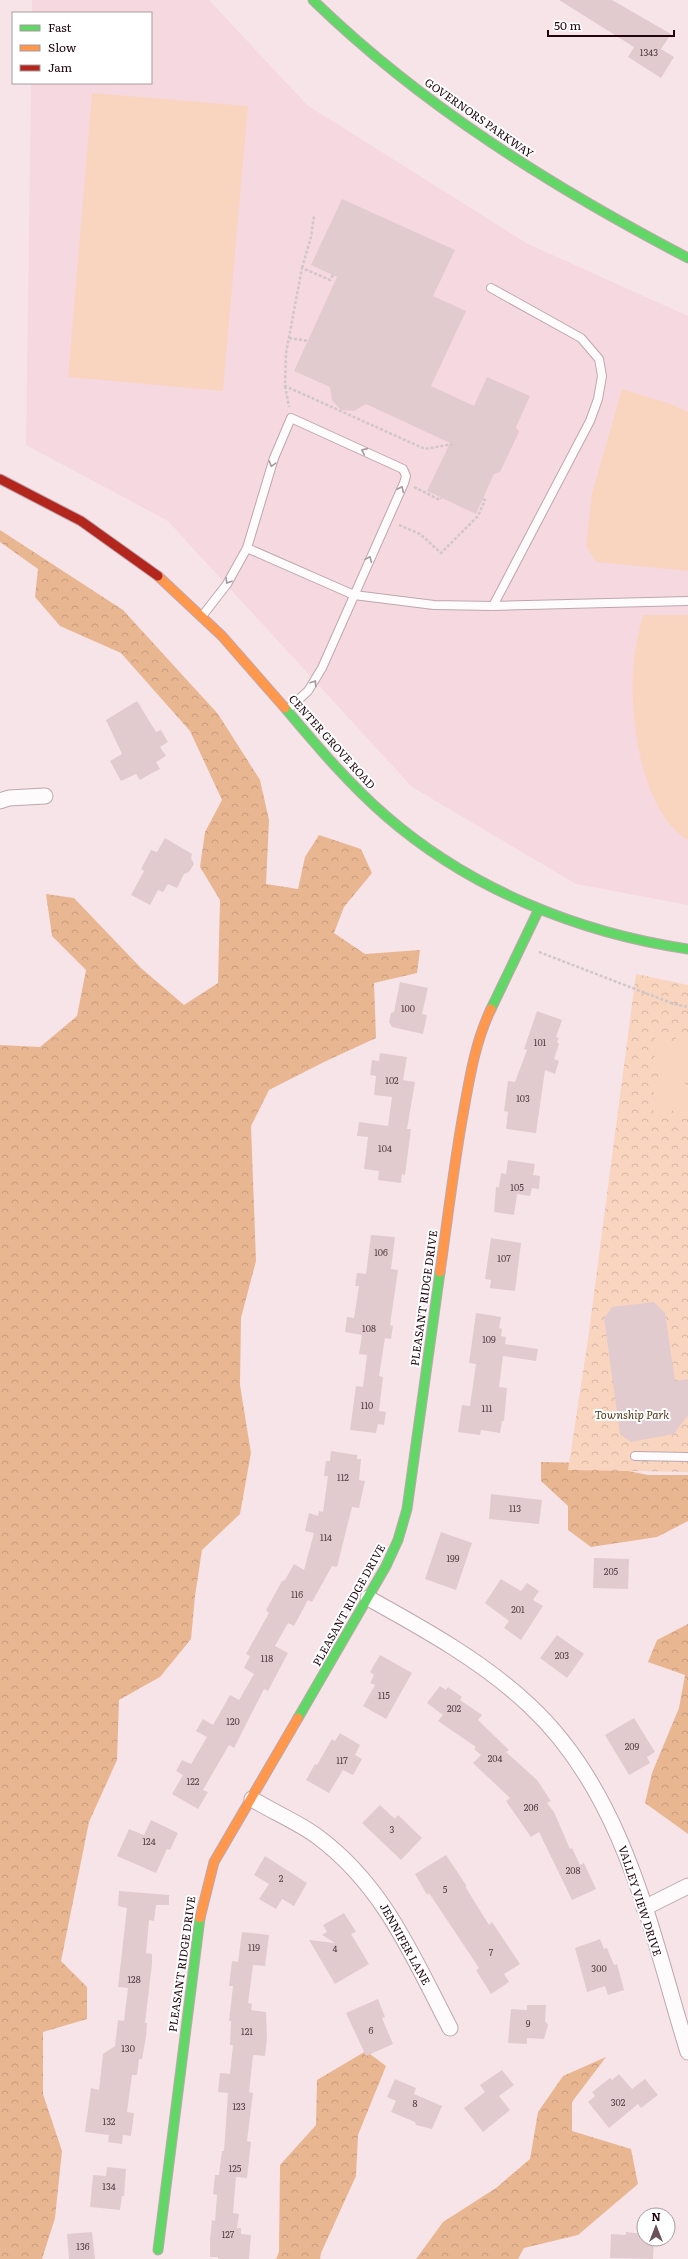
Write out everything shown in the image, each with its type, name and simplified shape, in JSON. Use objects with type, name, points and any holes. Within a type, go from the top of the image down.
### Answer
[{"type":"street","name":"GOVERNORS PARKWAY","points":[[313,0],[346,32],[412,85],[494,146],[603,212],[688,258]]},
{"type":"street","name":"CENTER GROVE ROAD","points":[[0,479],[47,501],[114,542],[165,581],[202,616],[361,794],[395,823],[437,854],[472,875],[539,909],[625,938],[688,949]]},
{"type":"street","points":[[0,801],[9,798],[45,796]]},
{"type":"street","name":"PLEASANT RIDGE DRIVE","points":[[158,2250],[201,1907],[214,1862],[368,1598],[398,1540],[407,1510],[460,1132],[470,1076],[484,1024],[539,909]]},
{"type":"street","name":"VALLEY VIEW DRIVE","points":[[368,1598],[418,1625],[466,1656],[530,1706],[584,1772],[605,1808],[622,1845],[644,1908],[688,2052]]},
{"type":"street","name":"JENNIFER LANE","points":[[252,1799],[317,1836],[344,1859],[367,1883],[387,1909],[450,2028]]},
{"type":"street","points":[[644,1908],[688,1886]]},
{"type":"lane","points":[[491,288],[582,338],[598,358],[602,376],[598,399],[590,421],[493,606]]},
{"type":"lane","points":[[202,616],[226,584],[248,548],[274,458],[291,418],[400,467],[405,473],[404,483],[316,680],[308,691],[286,710]]},
{"type":"lane","points":[[248,548],[354,595],[434,606],[688,601]]},
{"type":"lane","points":[[635,1456],[688,1457]]},
{"type":"path","points":[[291,418],[285,386],[289,338],[302,268],[311,237],[314,216]]},
{"type":"path","points":[[302,268],[330,280],[333,275]]},
{"type":"path","points":[[289,338],[308,341]]},
{"type":"path","points":[[285,386],[425,449],[453,444]]},
{"type":"path","points":[[404,483],[440,500],[441,498]]},
{"type":"path","points":[[387,520],[420,534],[440,552],[478,516],[486,500],[483,499]]},
{"type":"path","points":[[521,946],[674,1004],[688,1007]]},
{"type":"shaded area","points":[[32,0],[209,0],[307,105],[528,244],[688,316],[688,905],[576,884],[412,787],[168,521],[26,445],[31,84],[152,84],[152,12],[32,12]]},
{"type":"green space","points":[[92,93],[248,106],[223,391],[68,377]]},
{"type":"green space","points":[[622,389],[671,404],[688,412],[688,571],[596,562],[586,546],[592,493]]},
{"type":"green space","points":[[0,530],[123,610],[218,714],[260,780],[269,820],[266,884],[298,889],[305,857],[319,835],[361,849],[372,873],[344,907],[334,933],[365,954],[420,950],[417,973],[374,983],[376,1038],[269,1090],[251,1126],[256,1261],[241,1318],[240,1385],[251,1453],[240,1514],[202,1550],[195,1596],[191,1639],[160,1677],[119,1700],[117,1760],[89,1822],[61,1961],[87,1987],[87,2019],[43,2032],[43,2094],[62,2151],[55,2218],[42,2259],[0,2259],[0,1045],[40,1047],[77,1016],[86,970],[52,936],[46,894],[74,898],[141,968],[184,1005],[218,983],[220,900],[200,867],[205,832],[222,800],[190,731],[121,653],[60,626],[35,597],[38,569],[0,542]]},
{"type":"green space","points":[[643,615],[688,615],[688,840],[672,827],[660,809],[650,788],[642,765],[637,740],[634,716],[633,672],[636,643]]},
{"type":"green space","name":"Township Park","points":[[636,974],[688,985],[688,1472],[568,1470],[588,1339]]},
{"type":"green space","points":[[655,1038],[670,1038],[670,1047],[675,1048],[676,1038],[688,1039],[688,1073],[686,1073],[685,1084],[688,1085],[688,1119],[673,1118],[673,1109],[669,1108],[668,1118],[653,1118],[654,1084],[658,1083],[658,1072],[654,1072]]},
{"type":"green space","points":[[541,1462],[590,1463],[648,1475],[688,1475],[688,1521],[657,1537],[591,1547],[568,1530],[568,1506],[541,1481]]},
{"type":"green space","points":[[688,1624],[688,1834],[645,1803],[652,1773],[679,1708],[685,1675],[648,1662],[657,1640]]},
{"type":"green space","points":[[366,2051],[386,2066],[358,2135],[356,2176],[321,2253],[320,2259],[276,2259],[279,2252],[280,2165],[316,2125],[317,2080]]},
{"type":"green space","points":[[606,2057],[572,2102],[572,2131],[631,2149],[638,2184],[578,2235],[524,2248],[518,2259],[416,2259],[443,2222],[496,2188],[530,2159],[538,2112],[563,2076]]},
{"type":"building","points":[[559,0],[612,0],[671,34],[661,49],[674,57],[661,78],[628,57],[634,47]]},
{"type":"building","points":[[342,199],[455,250],[433,296],[466,311],[431,386],[474,406],[487,377],[530,396],[516,427],[519,432],[500,472],[494,474],[476,514],[427,491],[450,443],[366,404],[354,411],[341,410],[332,400],[330,387],[294,371],[337,277],[311,265]]},
{"type":"building","points":[[137,701],[156,732],[161,730],[168,742],[160,747],[166,756],[156,762],[160,769],[140,780],[136,774],[121,781],[110,761],[122,754],[106,720]]},
{"type":"building","points":[[165,838],[192,854],[191,858],[194,864],[189,872],[184,874],[177,888],[168,884],[163,892],[158,890],[150,905],[131,895],[144,871],[141,869],[151,850],[157,852]]},
{"type":"building","points":[[400,982],[428,988],[422,1014],[427,1015],[423,1034],[392,1027],[389,1022],[391,1013],[394,1012]]},
{"type":"building","points":[[537,1011],[562,1020],[556,1037],[559,1038],[557,1042],[559,1044],[554,1059],[559,1061],[555,1074],[545,1070],[536,1133],[506,1129],[508,1112],[504,1111],[508,1081],[515,1082],[527,1050],[524,1049]]},
{"type":"building","points":[[380,1053],[407,1057],[403,1080],[415,1082],[407,1129],[411,1129],[405,1175],[402,1174],[401,1183],[378,1180],[379,1171],[364,1169],[368,1137],[357,1136],[359,1122],[388,1126],[392,1097],[374,1095],[376,1076],[370,1075],[372,1060],[379,1061]]},
{"type":"building","points":[[508,1160],[535,1164],[533,1175],[540,1176],[539,1189],[532,1188],[530,1196],[517,1194],[514,1215],[494,1212],[496,1187],[499,1187],[501,1173],[506,1174]]},
{"type":"building","points":[[371,1235],[395,1237],[391,1269],[398,1270],[390,1325],[393,1326],[391,1339],[385,1338],[379,1376],[383,1377],[379,1411],[386,1412],[384,1425],[378,1424],[376,1433],[350,1430],[356,1386],[363,1387],[367,1355],[359,1354],[362,1335],[345,1332],[347,1317],[354,1318],[359,1286],[355,1286],[357,1273],[366,1274]]},
{"type":"building","points":[[491,1238],[521,1243],[515,1291],[490,1288],[491,1280],[485,1279]]},
{"type":"building","points":[[654,1302],[665,1313],[675,1381],[688,1379],[688,1415],[674,1434],[631,1442],[620,1434],[604,1318],[612,1307]]},
{"type":"building","points":[[476,1313],[501,1317],[499,1328],[502,1329],[501,1336],[506,1337],[505,1344],[538,1349],[536,1361],[503,1356],[499,1387],[507,1388],[504,1421],[502,1421],[500,1433],[481,1430],[480,1435],[458,1432],[462,1405],[470,1406],[476,1364],[469,1363]]},
{"type":"building","points":[[331,1451],[357,1455],[357,1459],[361,1459],[359,1480],[365,1481],[359,1508],[352,1507],[337,1567],[332,1566],[312,1602],[308,1600],[294,1626],[288,1623],[275,1646],[288,1653],[268,1691],[264,1689],[234,1748],[229,1745],[203,1790],[208,1792],[198,1809],[172,1794],[183,1775],[176,1771],[182,1760],[191,1764],[207,1737],[196,1731],[203,1719],[213,1725],[230,1695],[239,1700],[254,1674],[244,1668],[250,1656],[246,1654],[269,1613],[266,1610],[282,1581],[285,1580],[294,1564],[304,1570],[314,1533],[305,1531],[309,1513],[318,1516],[319,1511],[323,1512],[328,1476],[324,1476],[326,1461],[330,1461]]},
{"type":"building","points":[[491,1494],[542,1500],[539,1524],[489,1519]]},
{"type":"building","points":[[441,1532],[472,1543],[456,1590],[425,1579]]},
{"type":"building","points":[[594,1558],[629,1559],[628,1589],[593,1588]]},
{"type":"building","points":[[501,1579],[521,1591],[527,1583],[539,1591],[533,1600],[543,1606],[521,1640],[504,1628],[509,1621],[485,1603]]},
{"type":"building","points":[[557,1635],[584,1654],[567,1678],[540,1658]]},
{"type":"building","points":[[380,1655],[412,1673],[386,1719],[363,1706],[375,1685],[370,1683],[374,1675],[370,1672]]},
{"type":"building","points":[[440,1686],[446,1690],[448,1687],[462,1697],[460,1700],[482,1715],[478,1720],[509,1750],[506,1752],[537,1780],[551,1801],[547,1803],[554,1812],[570,1849],[572,1848],[580,1865],[584,1863],[596,1889],[572,1900],[539,1832],[531,1837],[506,1801],[510,1798],[473,1763],[481,1755],[474,1749],[476,1747],[438,1721],[443,1715],[427,1703]]},
{"type":"building","points":[[634,1718],[655,1752],[647,1757],[650,1763],[629,1775],[605,1735]]},
{"type":"building","points":[[340,1733],[360,1745],[355,1755],[362,1759],[353,1775],[343,1770],[329,1793],[306,1780],[315,1764],[317,1765],[332,1739],[335,1741]]},
{"type":"building","points":[[380,1805],[395,1819],[398,1815],[422,1838],[401,1860],[362,1823]]},
{"type":"building","points":[[151,1820],[178,1833],[170,1850],[167,1849],[156,1873],[117,1856],[129,1829],[144,1835]]},
{"type":"building","points":[[446,1855],[466,1885],[466,1888],[489,1925],[492,1922],[520,1964],[504,1974],[509,1982],[491,1994],[476,1970],[479,1968],[429,1893],[427,1895],[415,1874]]},
{"type":"building","points":[[265,1856],[307,1883],[294,1906],[282,1899],[276,1909],[259,1899],[269,1884],[254,1875]]},
{"type":"building","points":[[119,1891],[169,1895],[169,1905],[156,1905],[154,1921],[149,1920],[146,1953],[152,1954],[152,1964],[145,2023],[147,2023],[146,2037],[142,2059],[139,2059],[137,2075],[132,2075],[127,2112],[134,2113],[131,2136],[123,2135],[122,2144],[108,2142],[109,2135],[85,2132],[91,2088],[99,2090],[103,2054],[115,2046],[118,2020],[124,2021],[128,1988],[118,1987],[127,1908],[118,1906]]},
{"type":"building","points":[[344,1913],[356,1932],[351,1934],[369,1964],[335,1984],[309,1940],[335,1943],[322,1935],[327,1932],[323,1925]]},
{"type":"building","points":[[242,1932],[269,1935],[265,1966],[253,1965],[248,2003],[252,2004],[251,2010],[266,2012],[267,2039],[265,2056],[253,2055],[249,2092],[253,2093],[247,2141],[251,2142],[247,2178],[236,2177],[233,2213],[239,2214],[237,2228],[241,2228],[241,2234],[251,2235],[249,2259],[218,2259],[218,2257],[210,2257],[210,2240],[212,2220],[215,2221],[217,2195],[213,2194],[215,2175],[219,2175],[222,2151],[224,2151],[228,2093],[218,2092],[220,2073],[230,2074],[233,2045],[230,2045],[231,2021],[229,2021],[233,1986],[229,1986],[232,1961],[238,1962]]},
{"type":"building","points":[[600,1939],[604,1949],[607,1948],[614,1965],[617,1964],[624,1990],[608,1995],[605,1986],[587,1992],[575,1948]]},
{"type":"building","points":[[378,1999],[385,2017],[382,2018],[393,2044],[366,2056],[346,2013]]},
{"type":"building","points":[[527,2005],[546,2005],[545,2021],[548,2025],[544,2039],[527,2038],[527,2044],[508,2043],[511,2009],[527,2010]]},
{"type":"building","points":[[502,2070],[514,2085],[499,2096],[510,2110],[483,2132],[464,2108],[485,2092],[480,2085]]},
{"type":"building","points":[[619,2074],[632,2089],[645,2079],[658,2095],[641,2108],[638,2104],[609,2128],[588,2102],[595,2096],[592,2092],[610,2078],[612,2080]]},
{"type":"building","points":[[395,2079],[416,2088],[414,2094],[442,2106],[432,2129],[416,2125],[415,2122],[391,2112],[396,2101],[387,2097]]},
{"type":"building","points":[[107,2167],[126,2169],[124,2196],[122,2196],[120,2210],[90,2207],[93,2175],[106,2176]]},
{"type":"building","points":[[92,2232],[95,2259],[69,2259],[67,2234]]},
{"type":"building","points":[[626,2232],[636,2233],[636,2247],[654,2247],[653,2259],[610,2258],[611,2234],[626,2235]]},
{"type":"traffic: fast","points":[[313,0],[355,39],[444,110],[539,174],[688,258]]},
{"type":"traffic: fast","points":[[285,708],[334,764],[372,804],[419,842],[453,865],[490,886],[528,904],[567,919],[607,932],[647,942],[688,949]]},
{"type":"traffic: fast","points":[[491,1009],[539,909]]},
{"type":"traffic: fast","points":[[298,1718],[386,1566],[398,1540],[407,1509],[440,1272]]},
{"type":"traffic: fast","points":[[158,2250],[200,1918]]},
{"type":"traffic: slow","points":[[158,576],[222,636],[285,708]]},
{"type":"traffic: slow","points":[[440,1272],[457,1150],[469,1083],[477,1045],[491,1009]]},
{"type":"traffic: slow","points":[[200,1918],[214,1862],[298,1718]]},
{"type":"traffic: jam","points":[[0,479],[81,521],[158,576]]}]
